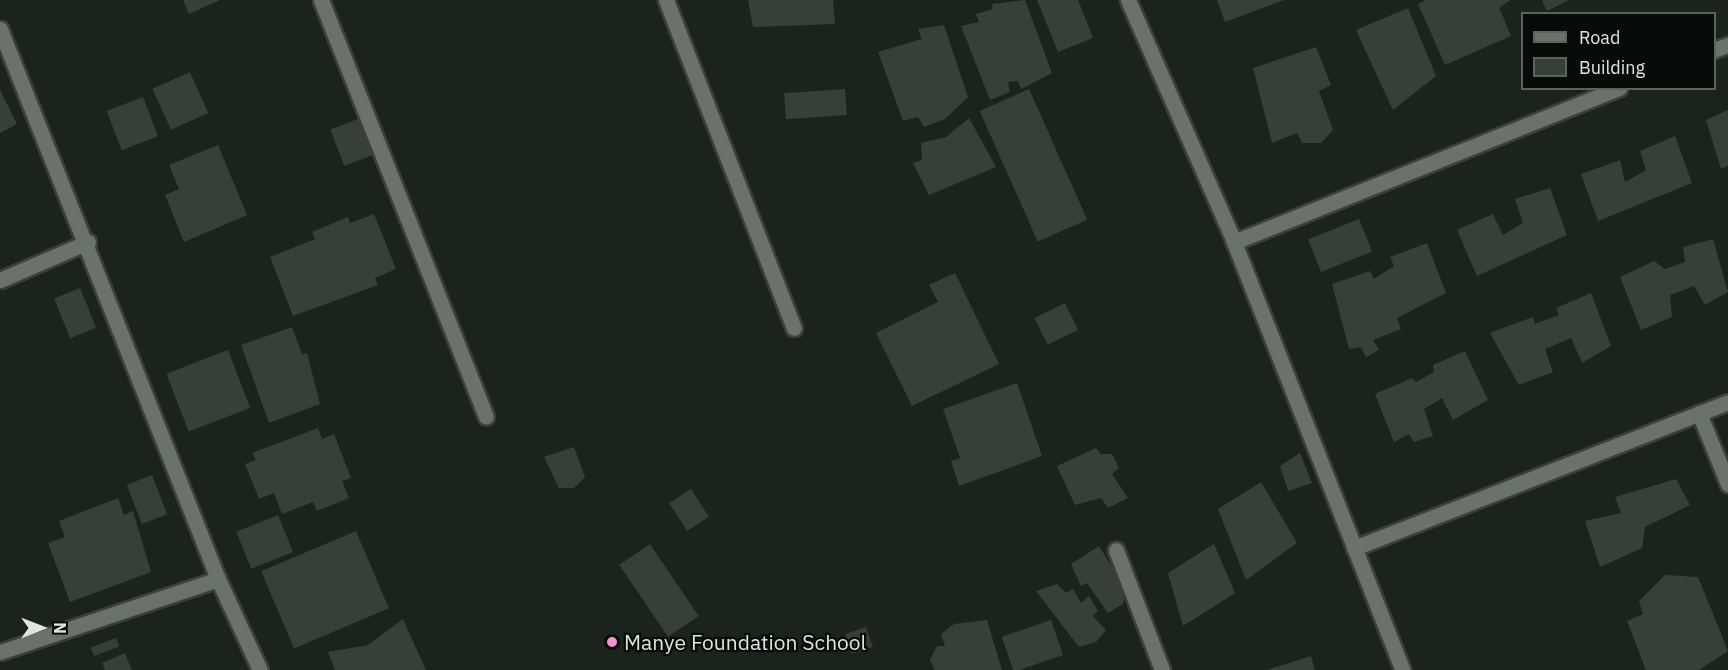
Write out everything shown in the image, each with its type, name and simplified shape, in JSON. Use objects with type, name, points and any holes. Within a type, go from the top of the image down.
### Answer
[{"type":"street","points":[[321,0],[486,416]]},
{"type":"street","points":[[666,0],[794,328]]},
{"type":"street","points":[[1128,0],[1234,242],[1403,670]]},
{"type":"street","points":[[0,29],[88,242],[218,579],[260,670]]},
{"type":"street","points":[[1234,242],[1614,90]]},
{"type":"street","points":[[0,280],[88,242]]},
{"type":"street","points":[[1354,548],[1728,402]]},
{"type":"street","points":[[1699,413],[1728,484]]},
{"type":"street","points":[[1116,550],[1162,670]]},
{"type":"street","points":[[0,652],[218,579]]},
{"type":"building","points":[[183,0],[220,0],[189,14]]},
{"type":"building","points":[[748,0],[833,0],[835,24],[753,27]]},
{"type":"building","points":[[1025,0],[1052,73],[1021,89],[1018,81],[1008,82],[1010,92],[990,100],[961,26],[979,22],[976,14],[993,9],[992,4]]},
{"type":"building","points":[[1037,0],[1078,0],[1093,38],[1058,52]]},
{"type":"building","points":[[1217,0],[1284,0],[1225,22]]},
{"type":"building","points":[[1426,0],[1510,0],[1499,8],[1511,36],[1445,65],[1418,4]]},
{"type":"building","points":[[1542,0],[1569,0],[1547,11]]},
{"type":"building","points":[[1408,8],[1436,76],[1393,110],[1356,30]]},
{"type":"building","points":[[944,25],[968,97],[945,119],[924,127],[918,117],[903,121],[878,52],[922,39],[918,29]]},
{"type":"building","points":[[1316,47],[1331,85],[1319,91],[1333,130],[1321,143],[1302,143],[1297,133],[1272,143],[1253,68]]},
{"type":"building","points":[[190,72],[208,113],[171,130],[153,89]]},
{"type":"building","points":[[845,89],[847,115],[786,119],[784,93]]},
{"type":"building","points":[[1029,89],[1087,220],[1038,242],[980,111]]},
{"type":"building","points":[[0,90],[17,124],[0,133]]},
{"type":"building","points":[[143,97],[158,136],[122,150],[107,111]]},
{"type":"building","points":[[1728,110],[1728,166],[1721,169],[1706,120]]},
{"type":"building","points":[[363,117],[377,153],[344,166],[330,130]]},
{"type":"building","points":[[969,118],[996,167],[929,195],[913,163],[922,160],[921,143],[946,137]]},
{"type":"building","points":[[1675,136],[1692,183],[1598,221],[1581,174],[1620,160],[1625,182],[1646,170],[1640,151]]},
{"type":"building","points":[[218,145],[247,215],[184,242],[165,195],[179,189],[169,165]]},
{"type":"building","points":[[1550,188],[1567,235],[1477,276],[1457,230],[1493,214],[1503,235],[1523,223],[1515,199]]},
{"type":"building","points":[[374,214],[396,269],[375,278],[378,285],[293,316],[270,257],[315,239],[312,232],[348,217],[350,223]]},
{"type":"building","points":[[1359,219],[1372,251],[1321,272],[1308,240]]},
{"type":"building","points":[[1713,239],[1728,292],[1705,305],[1694,286],[1670,295],[1672,317],[1641,330],[1620,277],[1654,261],[1665,269],[1685,262],[1683,247]]},
{"type":"building","points":[[1427,243],[1446,293],[1397,318],[1401,329],[1373,340],[1379,350],[1366,357],[1361,347],[1349,349],[1332,284],[1370,271],[1374,279],[1394,266],[1390,257]]},
{"type":"building","points":[[955,273],[999,364],[912,406],[876,333],[938,302],[929,285]]},
{"type":"building","points":[[80,288],[96,328],[70,338],[54,298]]},
{"type":"building","points":[[1591,293],[1611,346],[1582,363],[1571,338],[1545,349],[1553,372],[1519,385],[1490,333],[1533,317],[1535,324],[1559,315],[1556,308]]},
{"type":"building","points":[[1065,303],[1078,330],[1048,345],[1034,318]]},
{"type":"building","points":[[292,327],[302,354],[307,353],[320,404],[269,423],[241,345]]},
{"type":"building","points":[[228,350],[250,408],[189,432],[166,374]]},
{"type":"building","points":[[1465,351],[1488,400],[1453,420],[1442,398],[1424,409],[1433,436],[1414,442],[1409,434],[1394,442],[1375,394],[1412,378],[1416,382],[1434,372],[1433,365]]},
{"type":"building","points":[[1017,383],[1042,456],[959,486],[951,461],[960,458],[943,409]]},
{"type":"building","points":[[318,428],[322,439],[334,434],[351,478],[342,481],[349,498],[317,511],[313,502],[282,514],[274,493],[259,499],[245,464],[256,460],[252,453]]},
{"type":"building","points":[[574,447],[585,477],[574,488],[559,488],[544,457]]},
{"type":"building","points":[[1096,448],[1101,454],[1112,454],[1119,468],[1112,474],[1128,498],[1108,508],[1101,498],[1075,505],[1057,466]]},
{"type":"building","points":[[1300,453],[1312,483],[1288,491],[1280,466]]},
{"type":"building","points":[[152,475],[167,514],[142,524],[127,485]]},
{"type":"building","points":[[1676,479],[1690,505],[1645,527],[1642,548],[1600,567],[1585,521],[1621,513],[1615,497]]},
{"type":"building","points":[[1261,482],[1297,543],[1246,580],[1218,509]]},
{"type":"building","points":[[691,489],[709,517],[687,531],[669,503]]},
{"type":"building","points":[[118,498],[124,515],[133,511],[151,572],[70,602],[48,543],[65,537],[59,521]]},
{"type":"building","points":[[278,515],[293,552],[251,569],[236,532]]},
{"type":"building","points":[[356,531],[389,608],[294,649],[261,571]]},
{"type":"building","points":[[650,544],[699,616],[668,637],[619,565]]},
{"type":"building","points":[[1214,544],[1235,593],[1183,626],[1168,573]]},
{"type":"building","points":[[1099,546],[1126,589],[1123,604],[1108,613],[1087,583],[1081,586],[1071,564]]},
{"type":"building","points":[[1665,575],[1698,577],[1728,651],[1699,670],[1646,670],[1627,621],[1643,614],[1639,601]]},
{"type":"building","points":[[1057,584],[1066,593],[1073,589],[1081,603],[1089,596],[1098,611],[1093,616],[1106,630],[1096,642],[1079,647],[1036,591]]},
{"type":"building","points":[[403,619],[426,670],[335,670],[328,652],[368,645]]},
{"type":"building","points":[[987,620],[1002,670],[935,670],[930,660],[937,646],[945,646],[941,634],[954,624]]},
{"type":"building","points":[[1051,620],[1063,655],[1013,670],[1002,637]]},
{"type":"building","points":[[866,627],[873,647],[852,654],[845,634]]},
{"type":"building","points":[[116,638],[119,646],[94,656],[91,648]]},
{"type":"building","points":[[125,653],[132,670],[105,670],[102,663]]},
{"type":"building","points":[[1311,656],[1315,670],[1267,670]]},
{"type":"place","name":"Manye Foundation School","points":[[612,642]]}]
